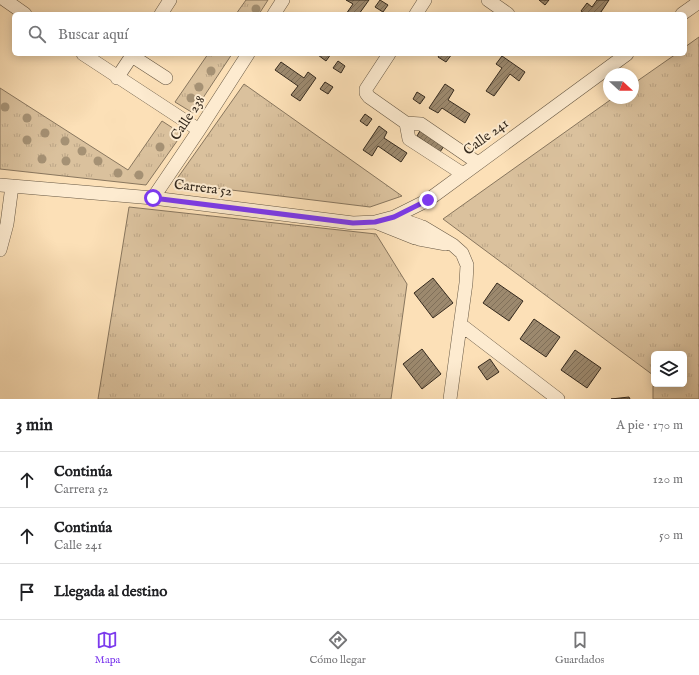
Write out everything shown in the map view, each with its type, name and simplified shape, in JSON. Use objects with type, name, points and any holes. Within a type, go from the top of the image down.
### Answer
[{"type":"street","points":[[5,0],[22,12]]},
{"type":"street","points":[[162,12],[170,0]]},
{"type":"street","points":[[275,12],[283,0]]},
{"type":"street","points":[[417,12],[426,0]]},
{"type":"street","points":[[488,0],[505,12]]},
{"type":"street","points":[[685,12],[699,2]]},
{"type":"street","points":[[86,56],[117,78],[199,130]]},
{"type":"street","points":[[117,78],[132,56]]},
{"type":"street","points":[[134,56],[166,78]]},
{"type":"street","name":"Calle 238","points":[[153,198],[247,56]]},
{"type":"street","points":[[388,56],[366,89],[368,97],[406,123],[421,124],[478,163]]},
{"type":"street","name":"Calle 241","points":[[353,223],[375,222],[394,217],[428,200],[624,56]]},
{"type":"street","points":[[406,123],[409,139],[463,174]]},
{"type":"street","points":[[0,250],[6,224],[6,185]]},
{"type":"street","name":"Carrera 52","points":[[6,185],[153,198],[353,223]]},
{"type":"street","points":[[394,217],[419,233]]},
{"type":"street","points":[[375,222],[419,233],[453,245],[462,253],[467,265],[450,399]]},
{"type":"street","points":[[460,324],[558,399]]},
{"type":"green space","points":[[246,0],[268,0],[260,12],[237,12]]},
{"type":"green space","points":[[699,37],[699,399],[653,399],[653,387],[687,387],[687,351],[651,351],[651,374],[443,219],[605,104],[639,104],[639,80],[673,56],[687,56],[687,46]]},
{"type":"green space","points":[[207,56],[231,56],[193,113],[175,102]]},
{"type":"green space","points":[[244,84],[402,196],[370,207],[174,183]]},
{"type":"green space","points":[[0,88],[128,170],[162,121],[182,134],[146,185],[0,169]]},
{"type":"green space","points":[[129,207],[376,234],[407,284],[391,399],[98,399]]},
{"type":"building","points":[[346,0],[369,0],[360,12],[347,12],[353,4]]},
{"type":"building","points":[[380,0],[388,5],[383,12],[375,7]]},
{"type":"building","points":[[539,0],[549,0],[545,5]]},
{"type":"building","points":[[597,0],[609,0],[601,12],[581,11],[587,3],[592,7]]},
{"type":"building","points":[[319,56],[330,56],[326,61]]},
{"type":"building","points":[[439,56],[450,56],[446,62]]},
{"type":"building","points":[[502,56],[525,72],[519,81],[510,74],[494,96],[486,91],[502,68],[496,64]]},
{"type":"building","points":[[338,61],[345,66],[341,73],[333,68]]},
{"type":"building","points":[[281,62],[304,78],[308,72],[316,78],[300,101],[291,95],[298,86],[275,70]]},
{"type":"building","points":[[325,82],[333,87],[328,94],[320,89]]},
{"type":"building","points":[[445,84],[454,90],[448,100],[470,114],[465,123],[442,108],[438,113],[429,108]]},
{"type":"building","points":[[417,92],[425,97],[420,104],[413,99]]},
{"type":"building","points":[[365,114],[372,119],[367,126],[360,121]]},
{"type":"building","points":[[379,126],[387,132],[384,138],[407,153],[401,162],[378,146],[372,156],[363,150]]},
{"type":"building","points":[[421,129],[444,146],[440,152],[417,136]]},
{"type":"building","points":[[433,278],[453,303],[433,318],[414,293]]},
{"type":"building","points":[[497,283],[523,301],[509,321],[483,303]]},
{"type":"building","points":[[534,319],[560,337],[546,357],[520,339]]},
{"type":"building","points":[[422,349],[441,374],[422,389],[403,364]]},
{"type":"building","points":[[575,350],[601,368],[587,388],[561,370]]},
{"type":"building","points":[[490,359],[499,372],[487,380],[478,367]]},
{"type":"building","points":[[629,397],[630,399],[611,399]]},
{"type":"route","points":[[153,198],[353,223],[375,222],[394,217],[428,200]]}]
